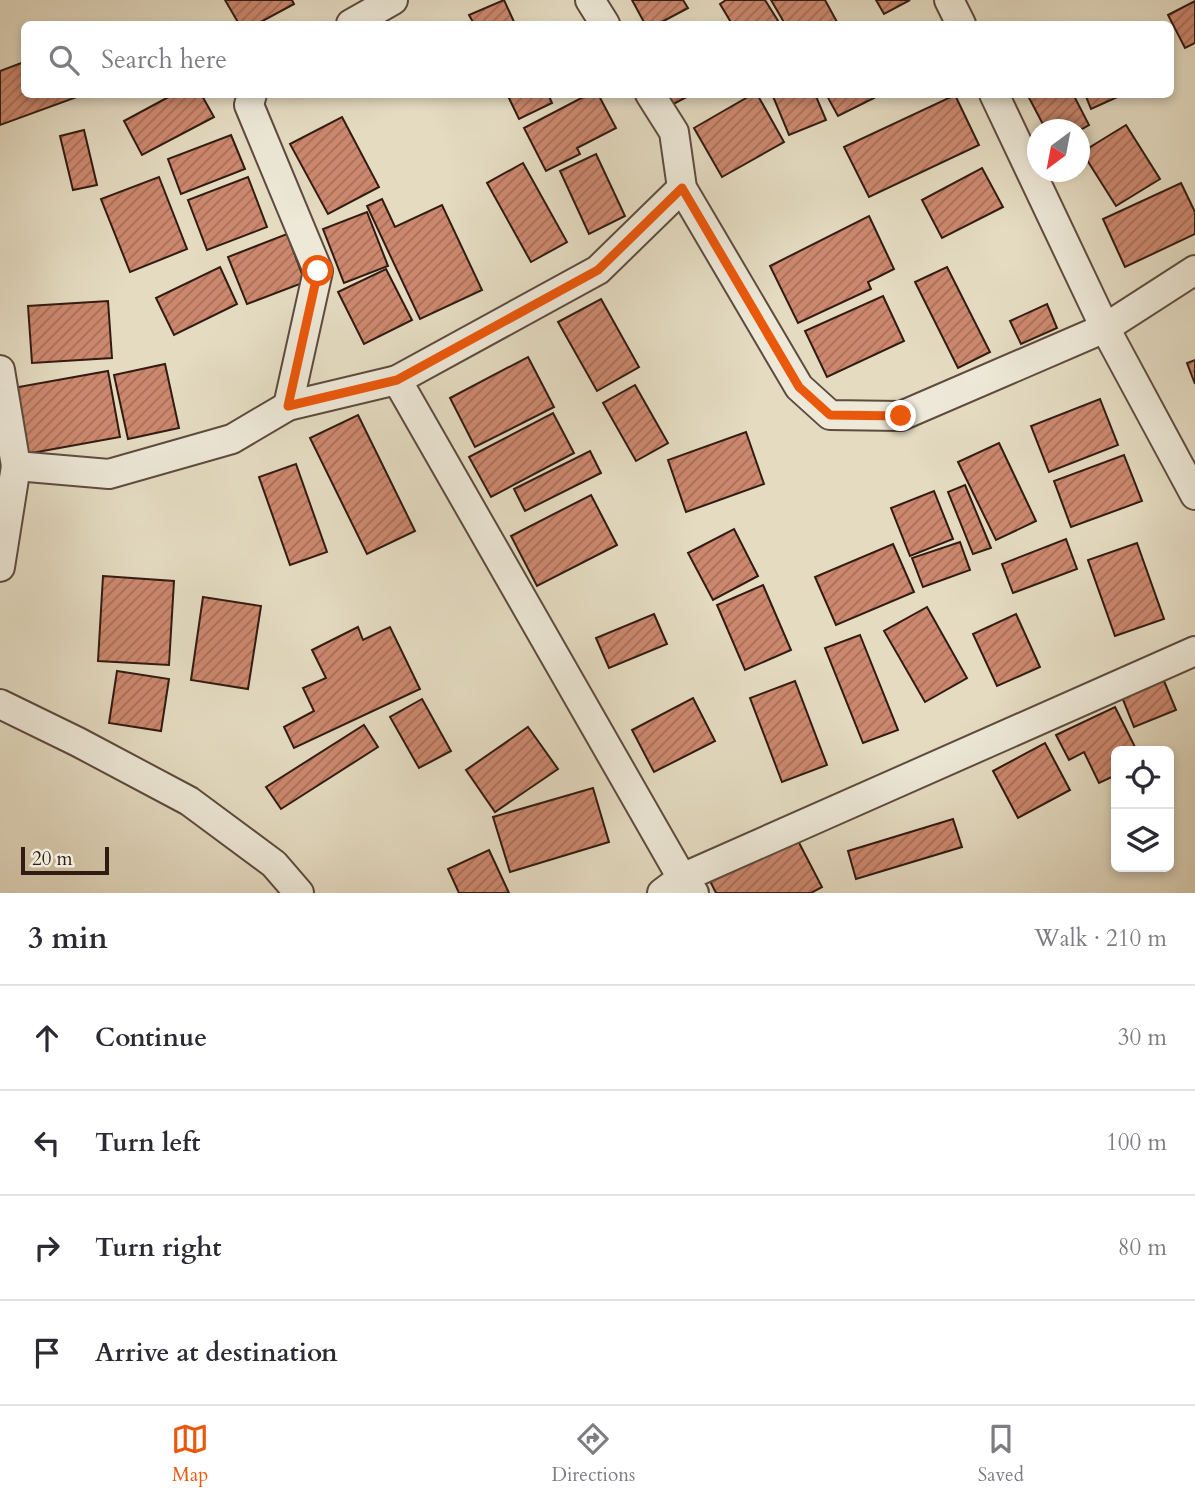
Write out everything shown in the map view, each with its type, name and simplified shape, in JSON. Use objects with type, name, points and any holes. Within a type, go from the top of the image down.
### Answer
[{"type":"street","points":[[356,21],[393,0]]},
{"type":"street","points":[[590,0],[603,21]]},
{"type":"street","points":[[949,0],[960,21]]},
{"type":"street","points":[[251,98],[249,105],[318,271],[288,406]]},
{"type":"street","points":[[653,98],[674,132],[682,188],[799,387],[830,415],[901,416],[1105,328],[1195,270]]},
{"type":"street","points":[[996,98],[1105,328],[1195,495]]},
{"type":"street","points":[[16,466],[109,474],[232,439],[288,406],[397,380],[598,270],[682,188]]},
{"type":"street","points":[[0,370],[16,466],[0,567]]},
{"type":"street","points":[[397,380],[679,888],[1195,651]]},
{"type":"street","points":[[0,704],[189,801],[274,864],[299,893]]},
{"type":"building","points":[[225,0],[292,0],[294,4],[263,21],[237,21]]},
{"type":"building","points":[[504,0],[514,21],[472,21],[469,15]]},
{"type":"building","points":[[632,0],[683,0],[688,8],[664,21],[643,21]]},
{"type":"building","points":[[726,0],[765,0],[778,21],[730,21],[720,4]]},
{"type":"building","points":[[771,0],[825,0],[836,21],[783,21]]},
{"type":"building","points":[[876,0],[910,0],[884,14]]},
{"type":"building","points":[[1195,1],[1195,43],[1185,48],[1174,27],[1174,21],[1168,15]]},
{"type":"building","points":[[21,63],[21,98],[74,98],[0,125],[0,71]]},
{"type":"building","points":[[167,98],[203,98],[214,117],[142,155],[124,121]]},
{"type":"building","points":[[509,98],[550,98],[552,103],[519,119]]},
{"type":"building","points":[[581,98],[600,98],[616,128],[577,148],[580,154],[546,171],[524,128]]},
{"type":"building","points":[[666,98],[685,98],[670,106]]},
{"type":"building","points":[[746,98],[759,98],[784,142],[722,177],[694,128]]},
{"type":"building","points":[[774,98],[817,98],[826,120],[789,135]]},
{"type":"building","points":[[828,98],[874,98],[838,116]]},
{"type":"building","points":[[949,98],[956,98],[979,145],[869,197],[844,147]]},
{"type":"building","points":[[1029,98],[1075,98],[1086,119],[1040,119]]},
{"type":"building","points":[[1087,98],[1115,98],[1091,109]]},
{"type":"building","points":[[342,117],[379,187],[328,214],[290,144]]},
{"type":"building","points":[[1126,125],[1160,179],[1116,206],[1090,165],[1090,147]]},
{"type":"building","points":[[84,130],[97,185],[73,190],[60,136]]},
{"type":"building","points":[[231,135],[245,169],[181,194],[168,159]]},
{"type":"building","points":[[596,154],[625,216],[589,234],[560,171]]},
{"type":"building","points":[[523,163],[567,242],[531,262],[487,183]]},
{"type":"building","points":[[982,168],[1003,207],[942,238],[922,200]]},
{"type":"building","points":[[159,177],[187,249],[130,272],[101,199]]},
{"type":"building","points":[[248,177],[267,227],[207,250],[188,200]]},
{"type":"building","points":[[1181,183],[1195,212],[1195,234],[1125,267],[1103,219]]},
{"type":"building","points":[[382,199],[395,227],[442,205],[482,290],[420,319],[367,206]]},
{"type":"building","points":[[367,212],[388,266],[344,283],[323,229]]},
{"type":"building","points":[[869,216],[894,269],[868,282],[871,289],[798,323],[770,266]]},
{"type":"building","points":[[287,234],[305,282],[247,304],[228,257]]},
{"type":"building","points":[[220,267],[237,304],[174,335],[156,298]]},
{"type":"building","points":[[947,267],[990,352],[958,368],[915,282]]},
{"type":"building","points":[[386,269],[412,320],[364,344],[338,292]]},
{"type":"building","points":[[883,296],[904,341],[827,377],[805,331]]},
{"type":"building","points":[[601,299],[639,367],[597,391],[558,322]]},
{"type":"building","points":[[108,301],[112,358],[32,363],[28,306]]},
{"type":"building","points":[[1047,304],[1057,328],[1021,344],[1010,321]]},
{"type":"building","points":[[528,357],[554,407],[475,447],[450,398]]},
{"type":"building","points":[[1195,360],[1195,384],[1187,363]]},
{"type":"building","points":[[165,364],[179,428],[128,439],[114,375]]},
{"type":"building","points":[[108,371],[120,437],[26,454],[13,388]]},
{"type":"building","points":[[635,385],[668,443],[636,461],[603,403]]},
{"type":"building","points":[[1100,399],[1118,445],[1049,472],[1031,426]]},
{"type":"building","points":[[553,413],[574,453],[491,497],[469,457]]},
{"type":"building","points":[[358,415],[415,531],[367,554],[310,438]]},
{"type":"building","points":[[746,432],[764,484],[686,512],[668,460]]},
{"type":"building","points":[[999,443],[1036,521],[996,540],[958,462]]},
{"type":"building","points":[[590,451],[601,473],[525,511],[514,489]]},
{"type":"building","points":[[1124,455],[1142,501],[1071,527],[1054,481]]},
{"type":"building","points":[[296,464],[327,552],[290,565],[259,477]]},
{"type":"building","points":[[965,485],[991,548],[973,554],[948,492]]},
{"type":"building","points":[[934,491],[953,539],[910,556],[891,508]]},
{"type":"building","points":[[591,495],[617,545],[537,586],[511,536]]},
{"type":"building","points":[[734,529],[758,576],[713,600],[688,553]]},
{"type":"building","points":[[1066,539],[1077,569],[1013,593],[1002,564]]},
{"type":"building","points":[[960,542],[970,570],[923,587],[912,558]]},
{"type":"building","points":[[1137,543],[1164,619],[1115,636],[1088,560]]},
{"type":"building","points":[[893,544],[914,592],[836,625],[815,577]]},
{"type":"building","points":[[103,576],[174,581],[169,665],[98,661]]},
{"type":"building","points":[[763,585],[791,650],[745,670],[717,605]]},
{"type":"building","points":[[203,597],[261,606],[248,689],[191,680]]},
{"type":"building","points":[[927,607],[967,678],[925,702],[884,631]]},
{"type":"building","points":[[654,614],[667,644],[609,668],[596,638]]},
{"type":"building","points":[[1016,614],[1040,667],[997,686],[973,634]]},
{"type":"building","points":[[358,627],[363,640],[390,627],[420,689],[294,748],[284,727],[314,711],[303,688],[326,678],[312,650]]},
{"type":"building","points":[[860,635],[898,730],[863,743],[825,648]]},
{"type":"building","points":[[117,671],[169,679],[161,731],[109,723]]},
{"type":"building","points":[[795,681],[827,765],[782,782],[750,698]]},
{"type":"building","points":[[1164,681],[1176,710],[1134,727],[1122,697]]},
{"type":"building","points":[[693,698],[715,741],[654,772],[632,730]]},
{"type":"building","points":[[422,699],[451,751],[419,768],[390,717]]},
{"type":"building","points":[[1115,707],[1134,746],[1111,746],[1111,777],[1099,783],[1084,752],[1069,760],[1056,735]]},
{"type":"building","points":[[364,725],[378,747],[281,809],[266,787]]},
{"type":"building","points":[[528,727],[558,769],[495,812],[466,770]]},
{"type":"building","points":[[1045,743],[1070,790],[1018,818],[993,771]]},
{"type":"building","points":[[593,788],[609,842],[510,872],[493,817]]},
{"type":"building","points":[[953,819],[962,847],[856,879],[848,851]]},
{"type":"building","points":[[795,835],[822,887],[811,893],[716,893],[709,879]]},
{"type":"building","points":[[489,850],[509,893],[459,893],[448,869]]},
{"type":"route","points":[[318,271],[288,406],[397,380],[598,270],[682,188],[799,387],[830,415],[901,416]]}]
